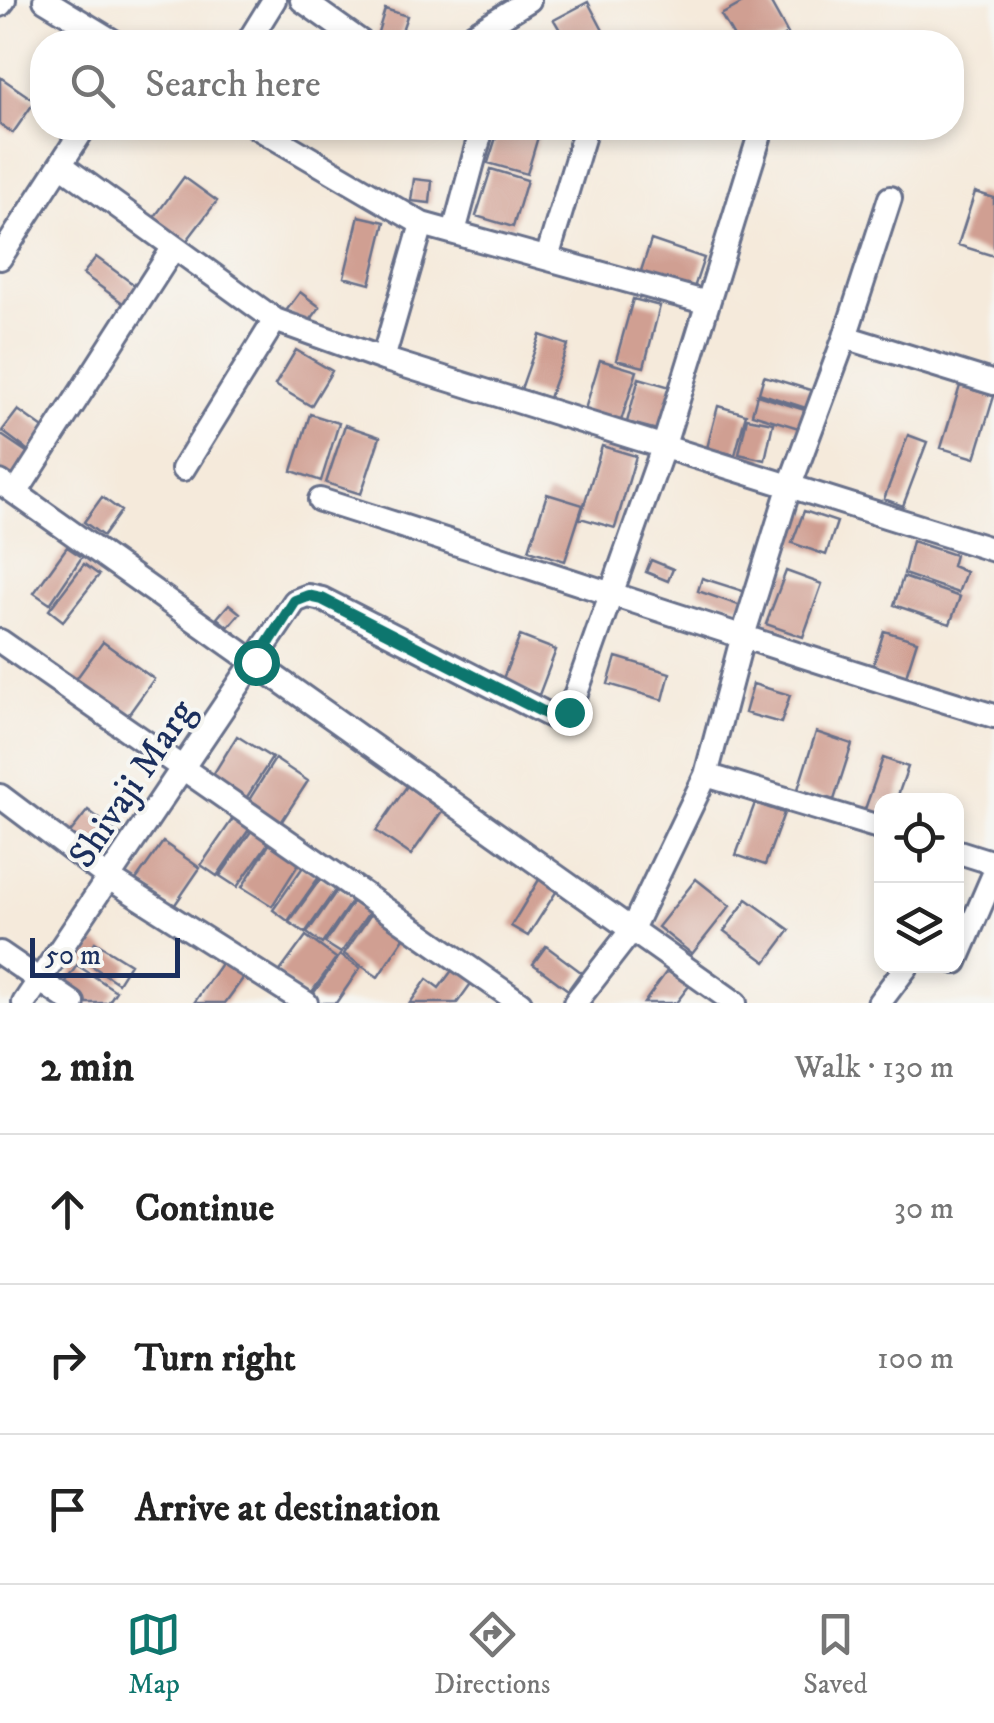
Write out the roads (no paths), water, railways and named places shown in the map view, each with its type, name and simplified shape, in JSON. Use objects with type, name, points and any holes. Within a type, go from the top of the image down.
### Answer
[{"type":"street","points":[[45,0],[94,30]]},
{"type":"street","points":[[255,30],[274,0]]},
{"type":"street","points":[[302,0],[344,30]]},
{"type":"street","points":[[480,30],[529,0]]},
{"type":"street","points":[[0,258],[77,140]]},
{"type":"street","points":[[278,140],[422,224],[708,303]]},
{"type":"street","points":[[454,232],[479,140]]},
{"type":"street","points":[[547,258],[582,140]]},
{"type":"street","points":[[612,592],[664,445],[758,140]]},
{"type":"street","points":[[61,166],[275,320],[383,359],[994,550]]},
{"type":"street","points":[[575,1003],[630,931],[706,775],[742,638],[790,485],[846,337],[890,198]]},
{"type":"street","points":[[383,359],[422,224]]},
{"type":"street","points":[[174,247],[8,488],[735,1003]]},
{"type":"street","points":[[183,469],[275,320]]},
{"type":"street","points":[[846,337],[993,380]]},
{"type":"street","points":[[320,500],[994,716]]},
{"type":"street","name":"Shivaji Marg","points":[[24,1003],[295,601],[308,596],[322,599],[561,718],[569,712],[612,592]]},
{"type":"street","points":[[0,641],[520,1003]]},
{"type":"street","points":[[706,775],[874,826]]},
{"type":"street","points":[[0,796],[110,878],[306,1003]]},
{"type":"street","points":[[964,854],[994,863]]},
{"type":"street","points":[[964,943],[994,874]]},
{"type":"street","points":[[0,953],[73,1003]]},
{"type":"street","points":[[879,1003],[902,973]]}]
